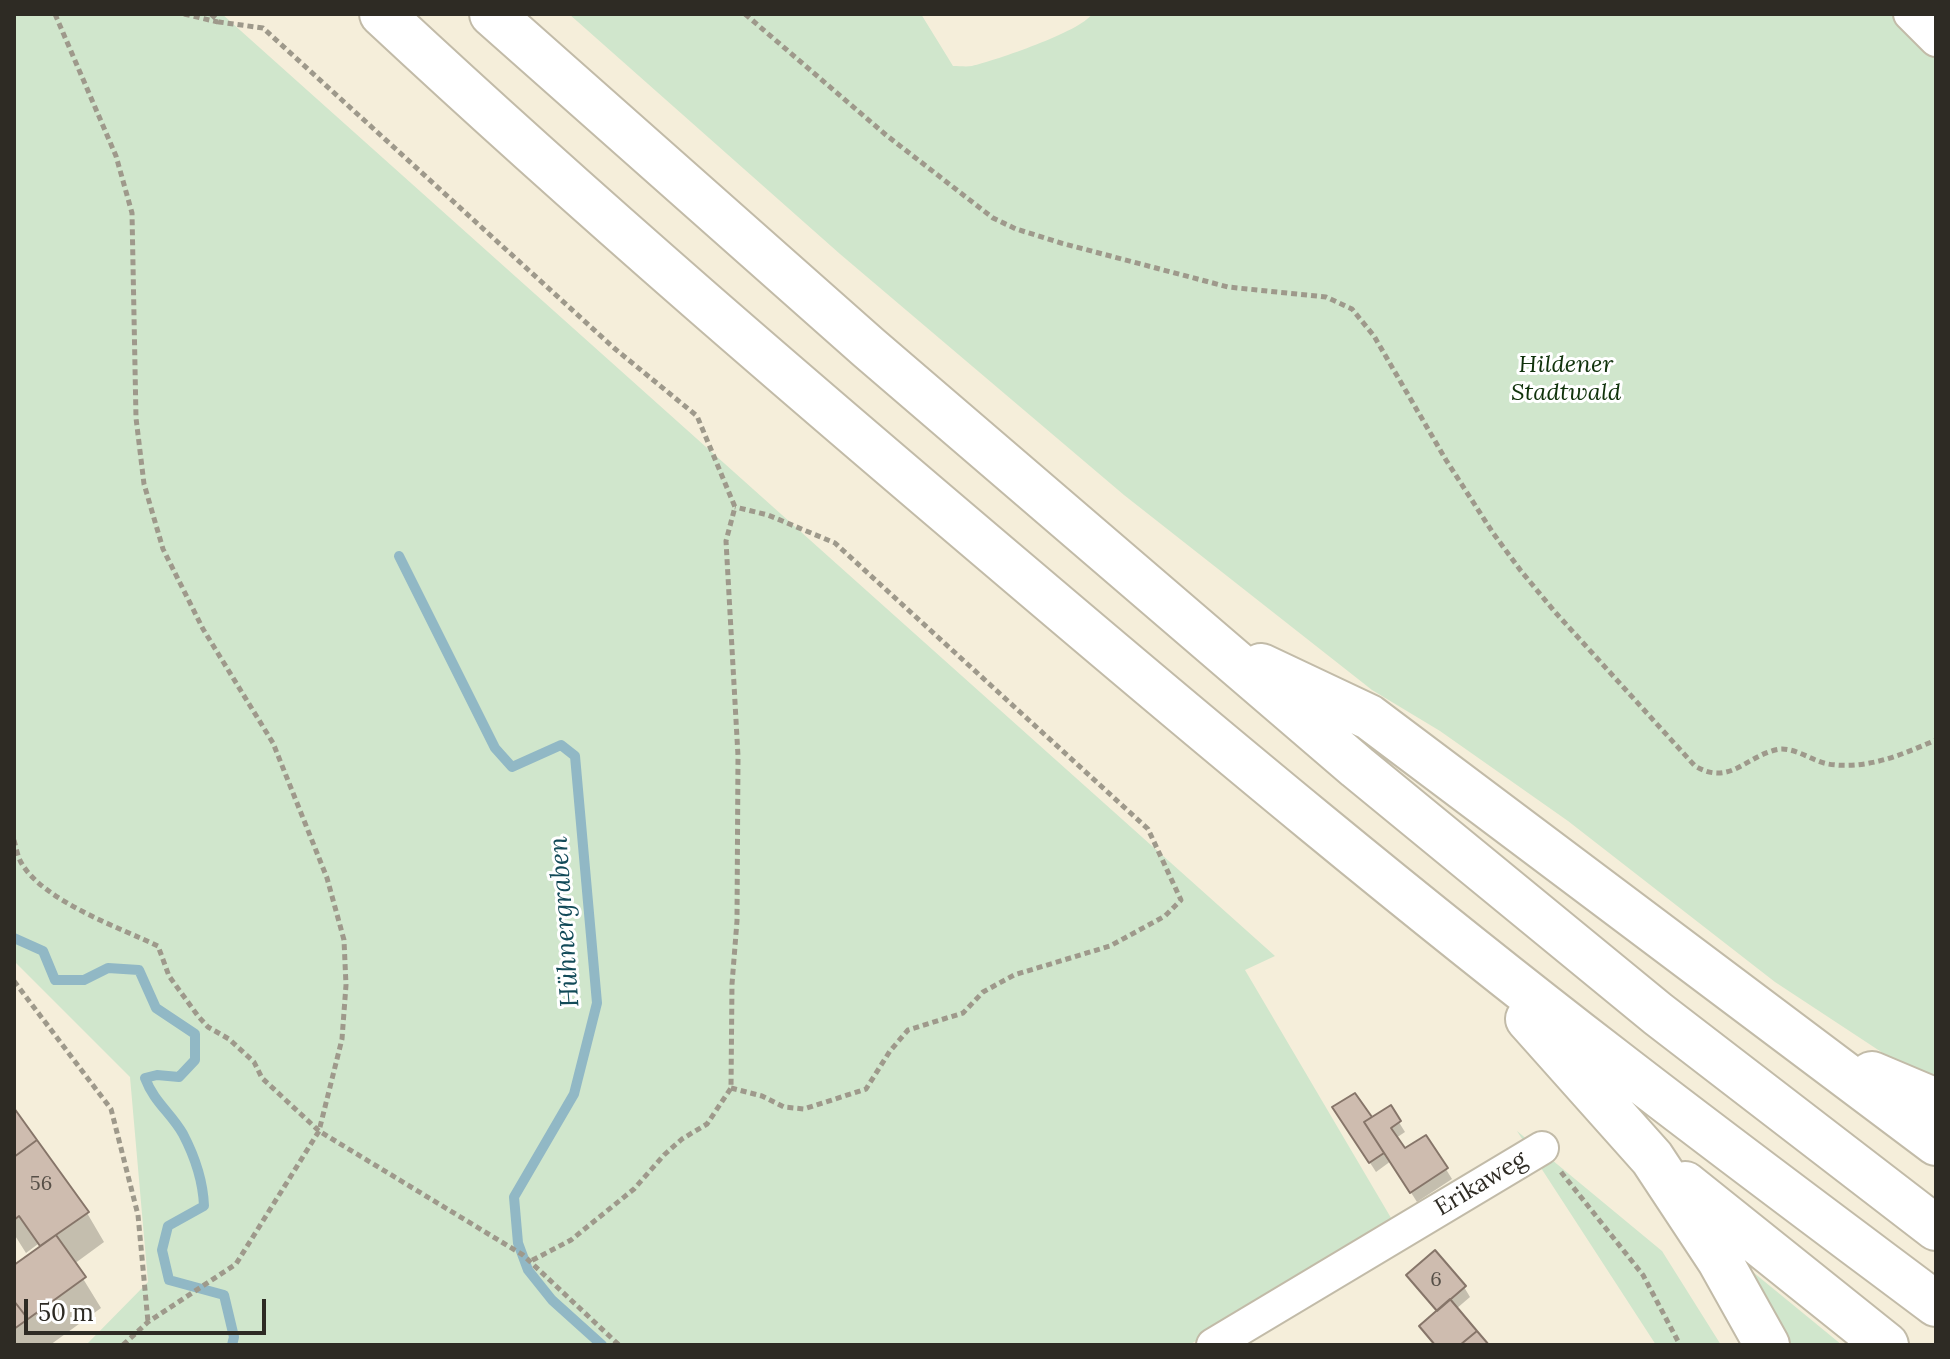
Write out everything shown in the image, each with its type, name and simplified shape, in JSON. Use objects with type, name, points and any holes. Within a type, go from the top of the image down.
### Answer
[{"type":"highway","points":[[382,14],[819,405],[1119,659],[1612,1059],[1936,1304]]},
{"type":"highway","points":[[492,14],[880,358],[1369,777],[1658,1014],[1936,1228]]},
{"type":"highway","points":[[1208,640],[1369,717],[1936,1143]]},
{"type":"highway","points":[[1453,933],[1652,1158],[1720,1261],[1767,1345]]},
{"type":"highway","points":[[1804,1044],[1936,1101]]},
{"type":"highway","points":[[1652,1158],[1886,1345]]},
{"type":"street","points":[[1910,14],[1936,40]]},
{"type":"street","name":"Erikaweg","points":[[1213,1345],[1542,1148]]},
{"type":"path","points":[[57,14],[116,156],[132,213],[136,418],[144,484],[163,549],[203,629],[273,743],[327,878],[344,940],[346,985],[342,1039],[319,1131],[236,1264],[148,1322],[123,1345]]},
{"type":"path","points":[[184,14],[263,28],[614,348],[697,416],[735,507],[726,541],[738,756],[731,1088],[707,1124],[682,1139],[664,1155],[634,1189],[571,1240],[529,1262]]},
{"type":"path","points":[[211,14],[219,22]]},
{"type":"path","points":[[745,14],[886,135],[993,218],[1061,243],[1228,287],[1326,297],[1352,309],[1374,336],[1454,472],[1521,571],[1695,766],[1715,774],[1725,773],[1776,750],[1790,750],[1829,764],[1867,764],[1899,756],[1936,740]]},
{"type":"path","points":[[731,1088],[762,1096],[784,1107],[804,1109],[866,1089],[890,1051],[908,1030],[963,1013],[983,992],[1014,975],[1110,946],[1165,916],[1181,900],[1148,829],[835,543],[768,515],[735,507]]},
{"type":"path","points":[[14,840],[22,865],[46,889],[70,905],[158,946],[169,976],[198,1016],[254,1062],[262,1078],[319,1131],[529,1262],[619,1345]]},
{"type":"path","points":[[14,981],[111,1109],[138,1215],[148,1322]]},
{"type":"path","name":"Erikaweg","points":[[1542,1148],[1643,1275],[1680,1345]]},
{"type":"green space","points":[[14,14],[222,14],[1275,956],[1245,970],[1394,1223],[1189,1345],[86,1345],[148,1282],[130,1077],[14,961]]},
{"type":"green space","name":"Hildener Stadtwald","points":[[569,14],[921,14],[953,66],[972,66],[1072,29],[1092,14],[1936,14],[1936,1088],[1775,982],[1568,821],[1440,731],[1372,690],[1124,495],[840,254]]},
{"type":"green space","points":[[1517,1131],[1662,1251],[1721,1345],[1656,1345]]},
{"type":"green space","points":[[1737,1259],[1842,1345],[1786,1345]]},
{"type":"building","points":[[1355,1093],[1372,1117],[1364,1122],[1384,1153],[1369,1163],[1332,1107]]},
{"type":"building","points":[[1391,1105],[1401,1121],[1391,1128],[1405,1148],[1426,1135],[1448,1168],[1410,1193],[1364,1122]]},
{"type":"building","points":[[14,1108],[37,1140],[14,1157]]},
{"type":"building","points":[[37,1140],[89,1212],[40,1246],[19,1216],[14,1220],[14,1157]]},
{"type":"building","points":[[56,1235],[86,1277],[28,1319],[14,1301],[14,1265]]},
{"type":"building","points":[[1435,1250],[1466,1286],[1437,1311],[1406,1275]]},
{"type":"building","points":[[1450,1299],[1477,1331],[1460,1345],[1435,1345],[1419,1326]]},
{"type":"building","points":[[14,1301],[28,1319],[14,1329]]},
{"type":"building","points":[[1477,1331],[1489,1345],[1460,1345]]},
{"type":"waterway","name":"Hühnergraben","points":[[399,556],[495,748],[512,767],[561,745],[575,756],[597,1003],[574,1094],[514,1197],[518,1243],[528,1270],[552,1300],[602,1345]]},
{"type":"waterway","points":[[14,938],[43,951],[55,980],[84,980],[108,968],[139,970],[156,1008],[195,1034],[195,1060],[179,1077],[157,1075],[145,1078],[187,1143],[198,1169],[204,1206],[168,1226],[162,1250],[169,1280],[224,1295],[234,1337],[232,1345]]}]
